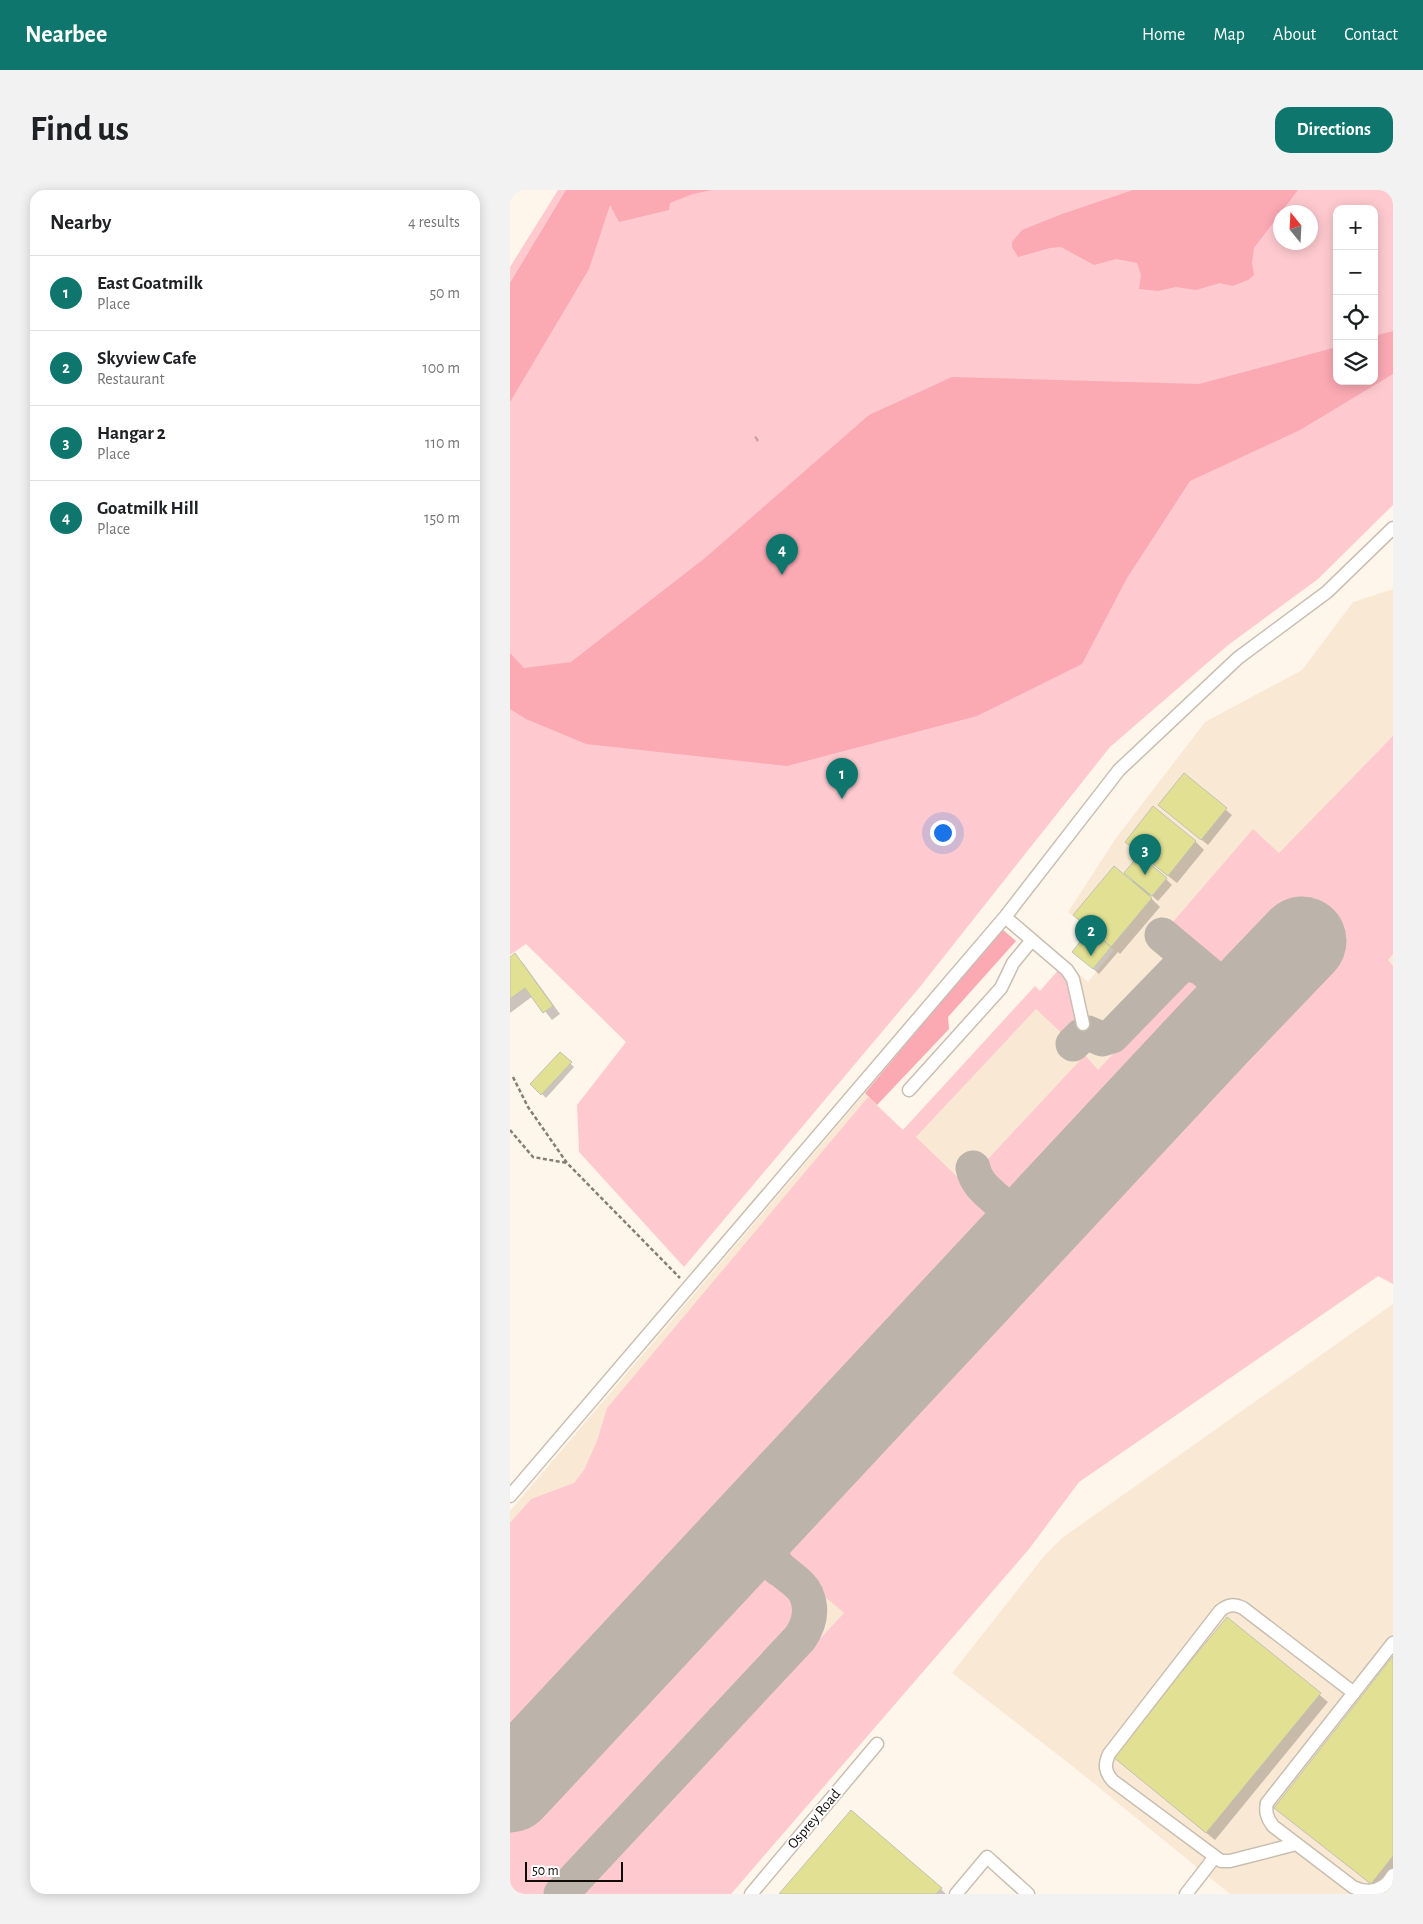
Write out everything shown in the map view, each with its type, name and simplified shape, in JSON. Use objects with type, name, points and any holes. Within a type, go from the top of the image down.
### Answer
[{"type":"street","points":[[510,1496],[1005,917],[1119,770],[1238,658],[1327,592],[1393,528]]},
{"type":"street","points":[[1005,917],[1067,970],[1073,980],[1083,1024]]},
{"type":"street","points":[[909,1090],[1001,988],[1013,963],[1032,940]]},
{"type":"street","points":[[1296,1844],[1230,1862],[1214,1858],[1113,1781],[1105,1768],[1106,1761],[1109,1754],[1220,1611],[1230,1605],[1243,1608],[1354,1693]]},
{"type":"street","points":[[1393,1643],[1267,1803],[1266,1809],[1268,1820],[1273,1826],[1361,1891],[1368,1892],[1383,1888],[1393,1875]]},
{"type":"street","name":"Osprey Road","points":[[751,1894],[877,1744]]},
{"type":"street","points":[[956,1894],[988,1857],[1028,1894]]},
{"type":"street","points":[[1186,1894],[1214,1858]]},
{"type":"path","points":[[513,1077],[528,1107],[567,1162],[688,1286]]},
{"type":"path","points":[[510,1130],[533,1157],[567,1162]]},
{"type":"shaded area","points":[[558,190],[1393,190],[1393,505],[1318,579],[1227,646],[1110,747],[919,988],[684,1267],[579,1152],[577,1105],[626,1042],[526,944],[510,955],[510,267]]},
{"type":"shaded area","points":[[566,190],[712,190],[693,194],[670,203],[669,210],[619,222],[610,205],[589,269],[510,402],[510,283]]},
{"type":"shaded area","points":[[1133,190],[1298,190],[1287,205],[1273,205],[1273,223],[1254,248],[1252,263],[1254,275],[1248,280],[1232,286],[1220,283],[1196,290],[1176,287],[1158,291],[1139,289],[1141,275],[1137,263],[1116,259],[1094,265],[1061,247],[1050,248],[1018,257],[1012,247],[1012,242],[1022,230]]},
{"type":"shaded area","points":[[1393,331],[1393,374],[1378,383],[1378,340],[1378,335]]},
{"type":"shaded area","points":[[1333,348],[1333,385],[1375,385],[1300,430],[1190,481],[1127,578],[1082,664],[977,716],[787,766],[586,744],[526,719],[510,709],[510,653],[524,668],[571,662],[705,558],[869,415],[952,377],[1199,384]]},
{"type":"shaded area","points":[[1393,589],[1393,1083],[1379,1276],[1079,1482],[1029,1549],[731,1894],[510,1894],[510,1511],[865,1093],[903,1130],[1035,986],[1040,991],[1065,962],[1088,982],[1114,950],[1068,912],[1116,838],[1205,722],[1302,670],[1353,602]]},
{"type":"shaded area","points":[[1393,736],[1393,954],[1388,960],[1393,966],[1393,1284],[1378,1276],[1079,1482],[1029,1549],[731,1894],[582,1894],[844,1613],[800,1577],[785,1561],[780,1547],[783,1527],[1274,1001],[1287,1004],[1327,963],[1293,931],[1253,973],[1242,980],[1223,978],[1166,930],[1253,829],[1279,853]]},
{"type":"shaded area","points":[[1002,929],[1016,941],[948,1017],[949,1029],[877,1105],[865,1093]]},
{"type":"shaded area","points":[[1061,967],[1069,977],[1080,1029],[1069,1040],[1036,1009],[916,1137],[1000,1218],[1002,1227],[1001,1244],[510,1768],[510,1523],[531,1499],[574,1483],[584,1470],[597,1441],[607,1408],[868,1097],[903,1130],[1035,986],[1040,991]]},
{"type":"shaded area","points":[[1189,976],[1203,981],[1211,990],[1213,1010],[1211,1017],[1046,1195],[1037,1202],[1013,1203],[991,1180],[987,1170],[988,1159],[1085,1055],[1098,1070],[1184,978]]},
{"type":"shaded area","points":[[1393,1304],[1393,1894],[1230,1894],[1071,1765],[952,1673],[1045,1555],[1062,1538]]},
{"type":"shaded area","points":[[760,1569],[791,1592],[803,1608],[803,1626],[799,1634],[555,1894],[510,1894],[510,1823],[742,1573]]},
{"type":"building","points":[[1184,773],[1227,808],[1201,840],[1158,805]]},
{"type":"building","points":[[1153,806],[1196,841],[1168,876],[1125,842]]},
{"type":"building","points":[[1139,855],[1167,878],[1152,896],[1124,873]]},
{"type":"building","points":[[1114,866],[1152,898],[1111,947],[1073,915]]},
{"type":"building","points":[[1090,929],[1111,947],[1093,969],[1072,952]]},
{"type":"building","points":[[515,953],[553,1006],[543,1013],[525,988],[510,999],[510,957]]},
{"type":"building","points":[[560,1052],[572,1062],[541,1095],[530,1084]]},
{"type":"building","points":[[1227,1617],[1321,1693],[1206,1833],[1112,1756]]},
{"type":"building","points":[[1393,1656],[1393,1856],[1371,1884],[1274,1808]]},
{"type":"building","points":[[851,1810],[942,1888],[936,1894],[779,1894]]},
{"type":"taxiway","points":[[1162,935],[1217,981],[1226,996],[1226,1014],[1214,1033]]},
{"type":"taxiway","points":[[1073,1044],[1081,1036],[1088,1033],[1102,1039],[1112,1036],[1179,967],[1189,964],[1200,967]]},
{"type":"taxiway","points":[[1217,981],[1229,987],[1242,989],[1254,986],[1266,979]]},
{"type":"taxiway","points":[[973,1168],[980,1184],[1004,1207],[1008,1214],[1010,1231],[1004,1257]]},
{"type":"taxiway","points":[[1005,1208],[1018,1212],[1030,1212],[1055,1204]]},
{"type":"taxiway","points":[[768,1511],[764,1526],[765,1541],[779,1569]]},
{"type":"taxiway","points":[[561,1894],[800,1638],[806,1628],[810,1612],[806,1594],[799,1585],[776,1566],[761,1557],[745,1552],[727,1554]]},
{"type":"runway","points":[[510,1788],[1302,941]]},
{"type":"place","name":"Goatmilk Hill","points":[[782,575]]},
{"type":"place","name":"East Goatmilk","points":[[842,799]]},
{"type":"place","name":"Hangar 2","points":[[1145,875]]},
{"type":"place","name":"Skyview Cafe","points":[[1091,956]]}]
